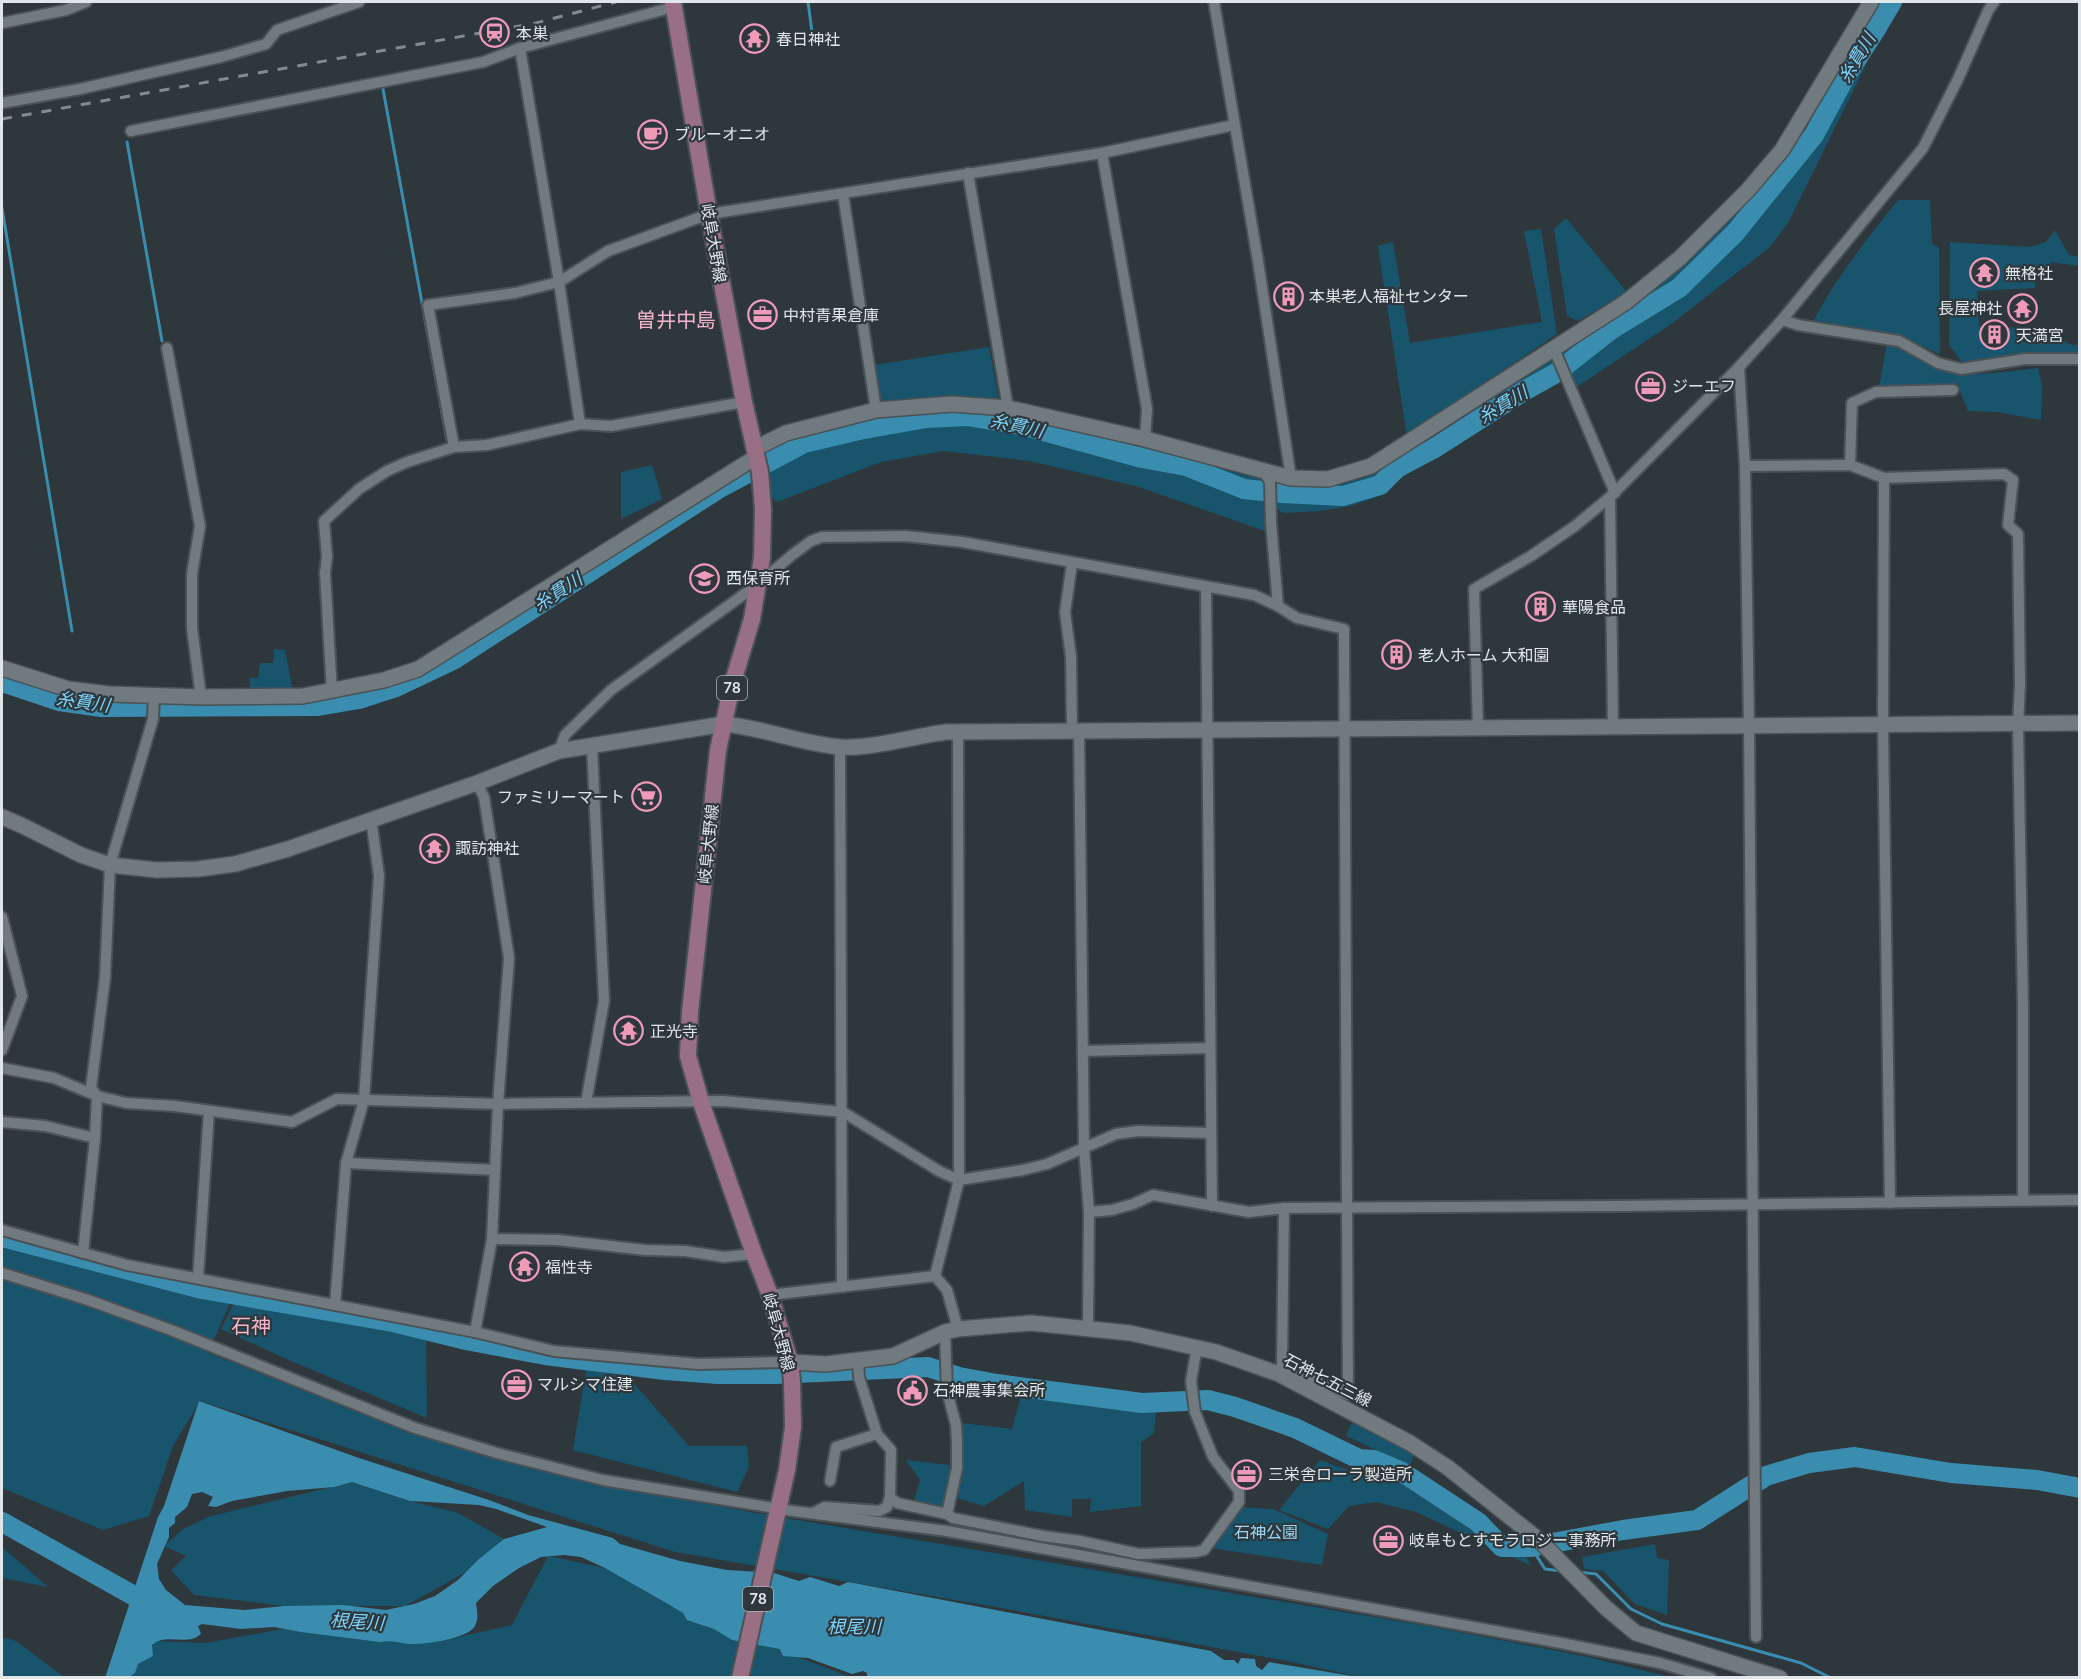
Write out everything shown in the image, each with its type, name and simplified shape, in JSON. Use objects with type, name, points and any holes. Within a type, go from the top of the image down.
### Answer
[{"type":"main road","name":"岐阜大野線","points":[[673,4],[709,214],[744,402],[760,472],[763,510],[762,558],[752,619],[732,685],[718,750],[690,1012],[688,1056],[701,1102],[770,1295],[791,1370],[793,1427],[787,1470],[740,1677]]},
{"type":"street","points":[[2,23],[66,10],[86,2]]},
{"type":"street","points":[[2,103],[80,89],[221,57],[266,44],[277,30],[359,2]]},
{"type":"street","points":[[1214,2],[1253,230],[1291,478]]},
{"type":"street","points":[[2,668],[68,689],[154,699],[303,696],[384,680],[418,669],[786,433],[876,410],[952,404],[1008,408],[1145,439],[1267,476],[1328,479],[1371,466],[1556,354],[1680,258],[1768,167],[1794,132],[1871,2]]},
{"type":"street","points":[[1478,728],[1474,589],[1540,550],[1575,526],[1613,495],[1782,320],[1923,148],[1958,78],[1988,10],[1994,2]]},
{"type":"street","points":[[131,131],[483,62],[520,48],[673,4]]},
{"type":"street","points":[[520,48],[580,424]]},
{"type":"street","points":[[454,447],[428,305],[515,293],[559,282],[608,251],[709,214],[1102,153],[1234,125]]},
{"type":"street","points":[[1102,153],[1147,408],[1145,439]]},
{"type":"street","points":[[968,173],[1008,408]]},
{"type":"street","points":[[843,194],[876,410]]},
{"type":"street","points":[[1782,320],[1798,325],[1899,341],[1938,363],[1960,369],[2025,359],[2079,359]]},
{"type":"street","points":[[166,348],[200,526],[192,574],[192,628],[201,697]]},
{"type":"street","points":[[1556,354],[1613,495],[1613,727]]},
{"type":"street","points":[[1739,367],[1745,466],[1749,726],[1756,1637]]},
{"type":"street","points":[[1850,465],[1852,403],[1876,392],[1953,390]]},
{"type":"street","points":[[332,692],[324,521],[358,489],[407,462],[454,447],[488,445],[580,424],[611,426],[744,402]]},
{"type":"street","points":[[1745,466],[1850,465],[1884,478],[2004,474],[2013,480],[2008,525],[2018,534],[2023,1200]]},
{"type":"street","points":[[1267,476],[1278,606]]},
{"type":"street","points":[[1884,478],[1883,725],[1890,1203]]},
{"type":"street","points":[[559,751],[565,735],[611,690],[757,585],[811,541],[822,537],[905,536],[963,542],[1254,595],[1297,618],[1344,629],[1348,1395],[1280,1371],[1284,1208]]},
{"type":"street","points":[[1072,563],[1065,612],[1071,657],[1076,731],[1084,1148],[1089,1212],[1088,1328]]},
{"type":"street","points":[[1206,586],[1212,1206]]},
{"type":"street","points":[[84,1253],[97,1096],[91,1088],[105,978],[110,865],[140,766],[153,714],[154,699]]},
{"type":"street","points":[[2,817],[81,855],[110,865],[157,870],[198,869],[235,864],[288,849],[477,783],[559,751],[724,724],[744,726],[825,745],[852,747],[958,732],[2079,723]]},
{"type":"street","points":[[934,1276],[960,1180],[958,732]]},
{"type":"street","points":[[586,1103],[604,1001],[592,746]]},
{"type":"street","points":[[840,747],[842,1287]]},
{"type":"street","points":[[475,1332],[492,1239],[498,1104],[509,958],[484,797],[477,783]]},
{"type":"street","points":[[335,1305],[346,1163],[364,1100],[379,876],[371,819]]},
{"type":"street","points":[[2,917],[22,996],[2,1050]]},
{"type":"street","points":[[1083,1051],[1210,1048]]},
{"type":"street","points":[[2,1068],[54,1078],[97,1096],[126,1102],[209,1110],[292,1122],[337,1099],[498,1104],[723,1101],[843,1112],[939,1172],[960,1180],[1047,1164],[1116,1134],[1138,1131],[1210,1133]]},
{"type":"street","points":[[198,1278],[209,1110]]},
{"type":"street","points":[[2,1122],[45,1126],[95,1138]]},
{"type":"street","points":[[346,1163],[495,1170]]},
{"type":"street","points":[[1089,1212],[1112,1210],[1153,1195],[1249,1212],[1284,1208],[2079,1200]]},
{"type":"street","points":[[2,1230],[127,1265],[252,1291],[475,1332],[554,1351],[791,1370]]},
{"type":"street","points":[[492,1239],[558,1240],[645,1250],[685,1251],[724,1257],[754,1254]]},
{"type":"street","points":[[2,1274],[88,1300],[171,1330],[396,1421],[497,1453],[603,1480],[776,1514],[813,1513],[947,1531],[1218,1582],[1405,1613],[1660,1663],[1711,1677]]},
{"type":"street","points":[[770,1295],[934,1276]]},
{"type":"street","points":[[934,1276],[947,1290],[951,1330],[946,1391],[956,1425],[957,1442],[957,1468],[946,1514]]},
{"type":"street","name":"石神七五三線","points":[[791,1370],[826,1364],[858,1363],[893,1356],[951,1330],[1031,1323],[1088,1328],[1164,1339],[1280,1371],[1410,1443],[1447,1467],[1539,1540],[1606,1608],[1636,1633],[1780,1677]]},
{"type":"street","points":[[890,1497],[897,1503],[946,1514],[952,1518],[1139,1554],[1204,1550],[1239,1502],[1239,1491],[1213,1457],[1195,1412],[1191,1381],[1197,1347]]},
{"type":"street","points":[[813,1513],[825,1508],[879,1511],[887,1507],[890,1497],[891,1450],[877,1434],[859,1377],[858,1363]]},
{"type":"street","points":[[830,1481],[836,1447],[877,1434]]},
{"type":"green space","points":[[1880,2],[1901,2],[1880,36],[1788,223],[1770,247],[1670,325],[1575,388],[1568,369],[1429,457],[1399,480],[1386,494],[1350,506],[1320,511],[1283,513],[1263,498],[1265,531],[1136,486],[1030,461],[943,451],[881,462],[777,502],[767,493],[766,460],[769,455],[807,435],[930,411],[999,414],[1293,487],[1335,486],[1372,474],[1409,454],[1628,305],[1743,206],[1799,141]]},
{"type":"green space","points":[[1898,200],[1930,200],[1932,244],[1939,248],[1940,354],[1902,338],[1814,320],[1864,243]]},
{"type":"green space","points":[[1566,218],[1627,292],[1578,321],[1567,316],[1554,229]]},
{"type":"green space","points":[[1541,229],[1557,334],[1410,433],[1406,431],[1378,246],[1393,242],[1410,343],[1542,322],[1524,231]]},
{"type":"green space","points":[[2055,230],[2069,255],[2079,257],[2079,266],[2051,262],[2051,271],[2036,270],[2035,288],[1977,291],[1979,326],[2038,329],[2072,345],[2079,345],[2079,355],[1964,365],[1949,345],[1950,242],[2030,247],[2046,242]]},
{"type":"green space","points":[[1887,343],[1905,348],[1955,372],[1996,373],[2038,368],[2042,386],[2041,420],[1997,412],[1968,411],[1958,387],[1879,387]]},
{"type":"green space","points":[[989,347],[999,401],[881,406],[874,365]]},
{"type":"green space","points":[[652,465],[662,499],[621,519],[621,472]]},
{"type":"green space","points":[[274,649],[285,650],[293,690],[250,689],[250,678],[258,678],[260,663],[273,663]]},
{"type":"green space","points":[[2,1241],[231,1301],[208,1353],[413,1433],[498,1459],[617,1487],[756,1513],[1433,1627],[1588,1657],[1670,1677],[1360,1677],[1287,1661],[996,1607],[675,1552],[200,1401],[173,1446],[149,1516],[103,1530],[2,1488]]},
{"type":"green space","points":[[237,1297],[426,1333],[427,1418],[221,1329]]},
{"type":"green space","points":[[586,1370],[628,1377],[689,1446],[747,1446],[749,1467],[737,1492],[573,1450]]},
{"type":"green space","points":[[1021,1396],[1156,1411],[1154,1433],[1141,1442],[1141,1506],[1090,1512],[1091,1499],[1072,1499],[1072,1517],[1025,1510],[1024,1481],[984,1506],[947,1495],[941,1509],[914,1501],[920,1480],[906,1460],[959,1466],[962,1423],[1012,1429]]},
{"type":"green space","points":[[1354,1418],[1417,1449],[1408,1469],[1396,1466],[1391,1457],[1346,1436]]},
{"type":"green space","points":[[1320,1460],[1378,1481],[1390,1471],[1520,1549],[1532,1566],[1416,1512],[1376,1502],[1349,1506],[1328,1529],[1279,1510]]},
{"type":"green space","points":[[352,1482],[410,1501],[458,1513],[504,1539],[466,1572],[405,1606],[284,1606],[194,1595],[171,1570],[186,1556],[164,1546],[183,1529],[211,1516]]},
{"type":"green space","name":"石神公園","points":[[1241,1507],[1273,1509],[1328,1534],[1322,1565],[1211,1548]]},
{"type":"green space","points":[[1655,1544],[1657,1558],[1669,1560],[1667,1615],[1635,1604],[1603,1571],[1584,1569],[1582,1557]]},
{"type":"green space","points":[[2,1547],[48,1587],[2,1578]]},
{"type":"green space","points":[[548,1556],[605,1568],[798,1657],[850,1677],[127,1678],[156,1641],[205,1643],[283,1629],[435,1642],[512,1625]]},
{"type":"green space","points":[[2,1637],[16,1641],[64,1677],[2,1677]]},
{"type":"water","points":[[199,1401],[528,1515],[613,1538],[620,1544],[680,1561],[727,1570],[774,1573],[799,1581],[810,1577],[839,1586],[848,1582],[854,1583],[1211,1651],[1224,1660],[1234,1660],[1238,1664],[1241,1658],[1255,1659],[1256,1666],[1262,1670],[1269,1662],[1358,1677],[867,1677],[867,1673],[863,1671],[852,1674],[808,1658],[783,1656],[780,1649],[732,1640],[714,1629],[687,1620],[683,1613],[605,1568],[581,1557],[564,1555],[541,1557],[519,1568],[493,1586],[476,1603],[475,1626],[471,1631],[454,1638],[408,1644],[274,1627],[241,1629],[202,1624],[198,1626],[201,1634],[195,1638],[164,1640],[152,1645],[153,1656],[138,1664],[135,1673],[129,1677],[105,1678],[158,1517],[164,1506]],"holes":[[[352,1482],[410,1501],[479,1505],[547,1527],[504,1539],[458,1580],[435,1596],[414,1604],[386,1610],[343,1605],[284,1606],[245,1610],[185,1605],[166,1590],[159,1579],[157,1564],[169,1537],[169,1528],[175,1523],[175,1517],[187,1507],[192,1494],[202,1492],[213,1497],[208,1506],[216,1507],[232,1501],[287,1491],[334,1487]]]},
{"type":"waterway","points":[[808,2],[812,32]]},
{"type":"waterway","name":"糸貫川","points":[[2,682],[59,701],[102,707],[318,706],[359,699],[396,687],[453,660],[718,489],[804,443],[926,418],[967,416],[1022,425],[1142,458],[1186,466],[1244,489],[1343,496],[1380,485],[1397,468],[1433,449],[1556,373],[1612,329],[1679,288],[1735,233],[1814,135],[1845,77],[1892,2]]},
{"type":"waterway","points":[[383,89],[447,440]]},
{"type":"waterway","points":[[127,142],[162,341]]},
{"type":"waterway","points":[[2,208],[72,631]]},
{"type":"waterway","points":[[2,1237],[202,1289],[393,1322],[466,1340],[545,1355],[665,1370],[718,1374],[775,1374],[928,1367],[959,1377],[997,1384],[1142,1403],[1208,1400],[1295,1428],[1359,1459],[1374,1460],[1402,1472],[1478,1522],[1502,1547],[1531,1547],[1623,1530],[1697,1520],[1766,1476],[1809,1463],[1855,1457],[1951,1473],[2037,1480],[2080,1488]]},
{"type":"waterway","name":"根尾川","points":[[2,1522],[154,1607]]},
{"type":"waterway","points":[[1531,1547],[1545,1569],[1562,1571]]},
{"type":"waterway","points":[[1578,1572],[1596,1574],[1631,1609],[1662,1624],[1801,1663],[1831,1678]]},
{"type":"railway","points":[[2,119],[536,23],[616,2]]},
{"type":"place","name":"本巣","points":[[495,33]]},
{"type":"place","name":"春日神社","points":[[755,39]]},
{"type":"place","name":"ブルーオニオ","points":[[653,134]]},
{"type":"place","name":"無格社","points":[[1984,273]]},
{"type":"place","name":"本巣老人福祉センター","points":[[1288,296]]},
{"type":"place","name":"長屋神社","points":[[2023,308]]},
{"type":"place","name":"中村青果倉庫","points":[[762,315]]},
{"type":"place","name":"天満宮","points":[[1995,335]]},
{"type":"place","name":"ジーエフ","points":[[1651,386]]},
{"type":"place","name":"西保育所","points":[[705,578]]},
{"type":"place","name":"華陽食品","points":[[1541,607]]},
{"type":"place","name":"老人ホーム 大和園","points":[[1397,655]]},
{"type":"place","name":"ファミリーマート","points":[[646,797]]},
{"type":"place","name":"諏訪神社","points":[[434,848]]},
{"type":"place","name":"正光寺","points":[[629,1031]]},
{"type":"place","name":"福性寺","points":[[524,1267]]},
{"type":"place","name":"マルシマ住建","points":[[516,1384]]},
{"type":"place","name":"石神農事集会所","points":[[912,1390]]},
{"type":"place","name":"三栄舎ローラ製造所","points":[[1247,1474]]},
{"type":"place","name":"岐阜もとすモラロジー事務所","points":[[1388,1540]]},
{"type":"district","name":"曽井中島","points":[[676,320]]},
{"type":"district","name":"石神","points":[[251,1326]]}]
